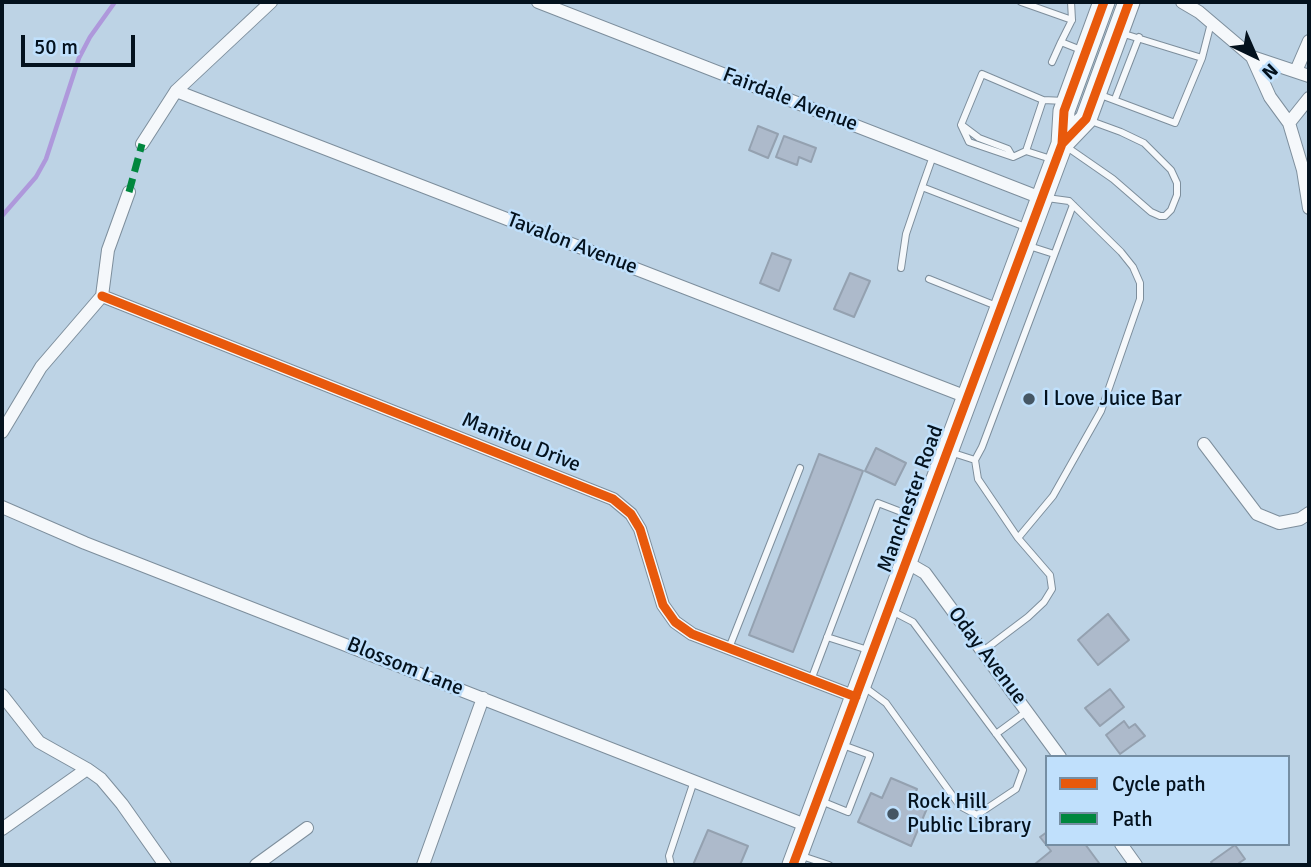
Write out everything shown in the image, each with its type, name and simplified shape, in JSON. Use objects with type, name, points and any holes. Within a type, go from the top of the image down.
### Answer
[{"type":"main road","name":"Manchester Road","points":[[795,860],[1059,153],[1064,111],[1104,2]]},
{"type":"main road","name":"Manchester Road","points":[[1059,153],[1106,96],[1129,35],[1129,2]]},
{"type":"street","points":[[142,144],[176,91],[271,2]]},
{"type":"street","name":"Fairdale Avenue","points":[[538,2],[1041,198]]},
{"type":"street","points":[[1182,2],[1201,7],[1211,22],[1252,57],[1309,76]]},
{"type":"street","points":[[1296,71],[1309,41]]},
{"type":"street","points":[[1252,57],[1270,97],[1289,123],[1303,170],[1309,208]]},
{"type":"street","name":"Tavalon Avenue","points":[[176,91],[967,397]]},
{"type":"street","points":[[1289,123],[1309,98]]},
{"type":"street","points":[[2,432],[41,367],[102,296],[108,250],[129,192]]},
{"type":"street","name":"Manitou Drive","points":[[102,296],[613,499],[631,514],[640,529],[663,605],[674,622],[692,634],[810,680],[859,691]]},
{"type":"street","points":[[1203,444],[1257,514],[1279,523],[1300,519],[1309,513]]},
{"type":"street","name":"Blossom Lane","points":[[2,507],[808,826]]},
{"type":"street","name":"Oday Avenue","points":[[906,562],[925,573],[1059,755]]},
{"type":"street","points":[[2,695],[39,742],[87,769],[112,791],[165,865]]},
{"type":"street","points":[[423,865],[483,698]]},
{"type":"street","points":[[2,830],[87,769]]},
{"type":"street","points":[[256,865],[307,828]]},
{"type":"street","points":[[1122,846],[1136,865]]},
{"type":"lane","points":[[1021,2],[1072,20]]},
{"type":"lane","points":[[1046,12],[1048,2]]},
{"type":"lane","points":[[1052,62],[1072,20],[1071,2]]},
{"type":"lane","points":[[1106,96],[1175,124],[1202,58],[1211,22]]},
{"type":"lane","points":[[1129,35],[1202,58]]},
{"type":"lane","points":[[1061,42],[1085,52]]},
{"type":"lane","points":[[1067,101],[1043,100],[982,74],[961,125],[979,138],[1007,149],[1013,157],[1026,150],[1059,153],[1105,173],[1151,212],[1165,216],[1171,210],[1177,195],[1177,183],[1171,170],[1156,153],[1134,137],[1086,120]]},
{"type":"lane","points":[[1026,150],[1043,100]]},
{"type":"lane","points":[[901,268],[905,234],[933,155]]},
{"type":"lane","points":[[922,187],[1027,237],[1054,254]]},
{"type":"lane","points":[[1018,538],[1053,496],[1101,411],[1140,299],[1140,283],[1133,267],[1073,205],[1060,198],[1041,198]]},
{"type":"lane","points":[[983,651],[1028,617],[1044,602],[1052,589],[1050,575],[1018,538],[978,479],[975,460],[1073,205]]},
{"type":"lane","points":[[929,279],[1000,308]]},
{"type":"lane","points":[[947,452],[975,460]]},
{"type":"lane","points":[[729,648],[800,468]]},
{"type":"lane","points":[[810,680],[878,503],[922,520]]},
{"type":"lane","points":[[859,691],[886,704],[960,806],[977,815],[1016,789],[1023,770],[913,622],[888,609]]},
{"type":"lane","points":[[827,637],[873,652]]},
{"type":"lane","points":[[996,734],[1028,711]]},
{"type":"lane","points":[[817,800],[848,812],[870,755],[839,743]]},
{"type":"lane","points":[[671,865],[669,856],[694,781]]},
{"type":"lane","points":[[795,860],[830,865]]},
{"type":"building","points":[[758,126],[778,134],[768,158],[749,150]]},
{"type":"building","points":[[784,136],[816,148],[811,162],[799,157],[797,165],[776,157]]},
{"type":"building","points":[[772,253],[791,260],[779,291],[760,283]]},
{"type":"building","points":[[850,273],[870,281],[854,317],[834,309]]},
{"type":"building","points":[[876,448],[906,463],[895,485],[865,471]]},
{"type":"building","points":[[819,454],[863,471],[793,652],[749,635]]},
{"type":"building","points":[[1108,614],[1129,640],[1098,665],[1078,640]]},
{"type":"building","points":[[1110,689],[1124,707],[1100,726],[1085,708]]},
{"type":"building","points":[[1124,721],[1129,728],[1135,724],[1145,736],[1120,754],[1106,735]]},
{"type":"building","name":"Rock Hill Public Library","points":[[891,778],[917,789],[912,800],[928,806],[911,846],[858,822],[871,793],[882,798]]},
{"type":"building","points":[[708,830],[748,846],[740,865],[693,865]]},
{"type":"building","points":[[1047,846],[1086,846],[1099,863],[1035,864],[1051,851]]},
{"type":"building","points":[[1234,846],[1245,859],[1240,865],[1213,865],[1211,862]]},
{"type":"waterway","points":[[2,216],[36,177],[46,159],[79,58],[90,37],[115,2]]},
{"type":"marked path","points":[[129,192],[142,144]]},
{"type":"cycle path","points":[[793,865],[1062,144],[1064,111],[1104,2]]},
{"type":"cycle path","points":[[1062,144],[1086,119],[1129,2]]},
{"type":"cycle path","points":[[102,296],[613,499],[631,514],[640,529],[663,605],[675,622],[692,634],[856,697]]},
{"type":"place","name":"I Love Juice Bar","points":[[1029,399]]},
{"type":"place","name":"Rock Hill Public Library","points":[[893,814]]}]
